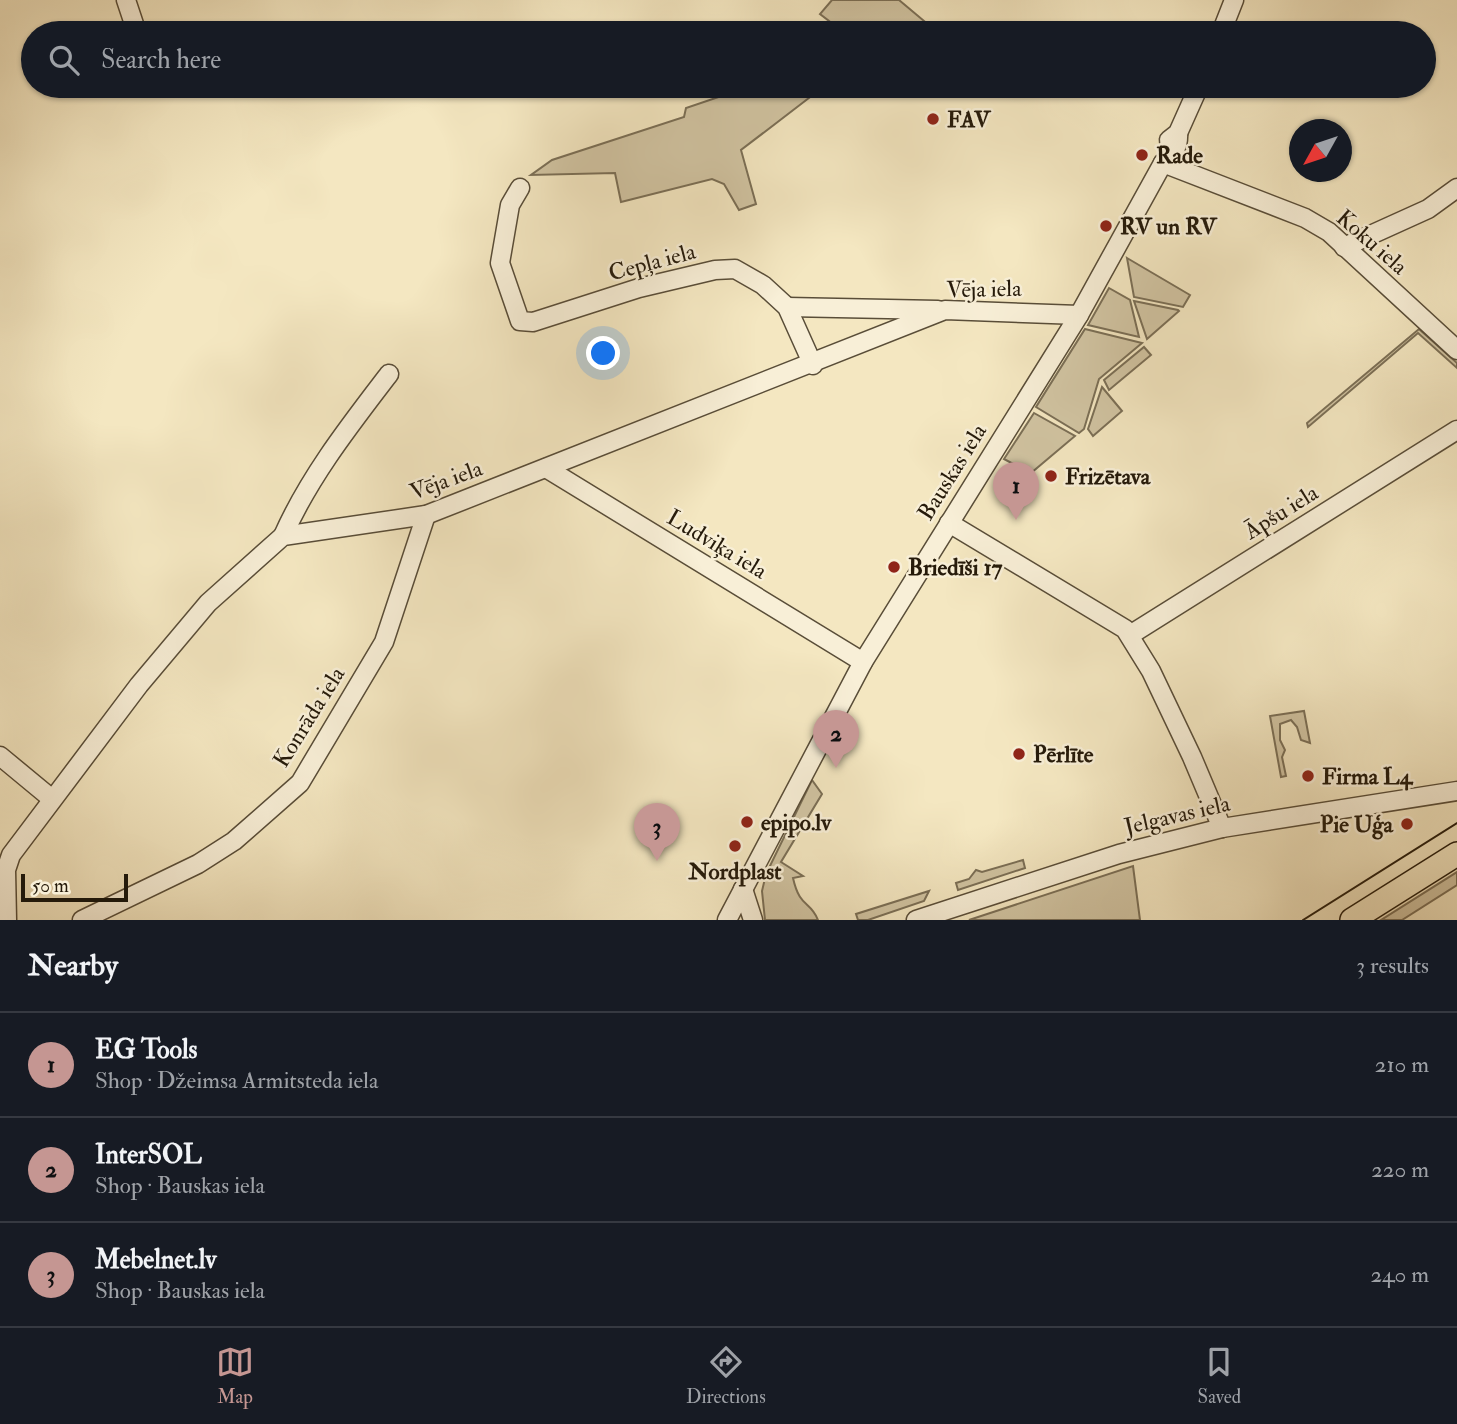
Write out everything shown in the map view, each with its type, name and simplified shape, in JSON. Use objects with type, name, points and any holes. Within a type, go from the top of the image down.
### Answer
[{"type":"main road","points":[[1352,920],[1457,854]]},
{"type":"street","points":[[126,0],[133,21]]},
{"type":"street","points":[[1226,21],[1234,0]]},
{"type":"street","name":"Bauskas iela","points":[[727,920],[863,662],[1079,315],[1163,163],[1162,154],[1170,138],[1178,133],[1194,98]]},
{"type":"street","name":"Koku iela","points":[[1163,163],[1305,218],[1329,232],[1457,350]]},
{"type":"street","name":"Cepļa iela","points":[[520,188],[510,205],[500,263],[520,321],[533,322],[639,288],[715,270],[734,269],[763,285],[787,307],[813,365]]},
{"type":"street","points":[[1344,247],[1428,209],[1457,188]]},
{"type":"street","points":[[787,307],[946,310]]},
{"type":"street","name":"Vēja iela","points":[[283,536],[426,515],[813,365],[946,310],[1079,315]]},
{"type":"street","points":[[7,920],[7,863],[139,685],[208,603],[283,536],[295,509],[332,452],[368,398],[389,374]]},
{"type":"street","name":"Āpšu iela","points":[[1130,635],[1457,430]]},
{"type":"street","name":"Ludviķa iela","points":[[546,468],[863,662]]},
{"type":"street","name":"Konrāda iela","points":[[82,920],[198,863],[233,841],[300,783],[384,642],[426,515]]},
{"type":"street","points":[[949,523],[1088,605],[1130,635],[1192,757],[1222,828]]},
{"type":"street","points":[[0,757],[52,799]]},
{"type":"street","name":"Jelgavas iela","points":[[916,920],[1119,855],[1222,828],[1457,791]]},
{"type":"street","points":[[743,889],[753,920]]},
{"type":"shaded area","points":[[832,0],[899,0],[924,21],[829,21],[820,14]]},
{"type":"shaded area","points":[[716,98],[809,98],[741,150],[756,204],[739,210],[724,184],[712,179],[621,202],[615,173],[531,175],[552,160],[684,117],[686,108]]},
{"type":"shaded area","points":[[1127,258],[1190,295],[1183,307],[1134,297]]},
{"type":"shaded area","points":[[1109,288],[1130,300],[1139,337],[1088,325]]},
{"type":"shaded area","points":[[1134,301],[1178,310],[1179,311],[1147,339]]},
{"type":"shaded area","points":[[1085,329],[1142,343],[1099,379],[1084,429],[1079,433],[1036,407]]},
{"type":"shaded area","points":[[1419,329],[1457,363],[1457,368],[1418,333],[1308,427],[1307,423]]},
{"type":"shaded area","points":[[1144,347],[1151,355],[1109,390],[1104,380]]},
{"type":"shaded area","points":[[1102,387],[1122,411],[1093,436],[1088,429]]},
{"type":"shaded area","points":[[1034,413],[1075,436],[1031,473],[1004,459]]},
{"type":"shaded area","points":[[1304,711],[1310,743],[1301,740],[1297,727],[1291,720],[1280,724],[1286,776],[1281,777],[1270,716]]},
{"type":"shaded area","points":[[812,780],[822,794],[781,862],[803,876],[793,878],[796,888],[818,920],[765,920],[762,891],[766,874]]},
{"type":"shaded area","points":[[1023,860],[1025,868],[958,890],[956,883],[969,879],[976,870],[982,872]]},
{"type":"shaded area","points":[[1133,866],[1140,920],[969,920]]},
{"type":"shaded area","points":[[1457,872],[1457,885],[1402,920],[1381,920]]},
{"type":"shaded area","points":[[929,891],[924,901],[868,920],[858,920],[856,914]]},
{"type":"tram line","points":[[1303,920],[1457,823]]},
{"type":"place","name":"FAV","points":[[933,119]]},
{"type":"place","name":"Rade","points":[[1142,155]]},
{"type":"place","name":"RV un RV","points":[[1106,226]]},
{"type":"place","name":"Frizētava","points":[[1051,476]]},
{"type":"place","name":"EG Tools","points":[[1016,520]]},
{"type":"place","name":"Briedīši 17","points":[[894,567]]},
{"type":"place","name":"Pērlīte","points":[[1019,754]]},
{"type":"place","name":"InterSOL","points":[[836,768]]},
{"type":"place","name":"Firma L4","points":[[1308,776]]},
{"type":"place","name":"epipo.lv","points":[[747,822]]},
{"type":"place","name":"Pie Uģa","points":[[1407,824]]},
{"type":"place","name":"Nordplast","points":[[735,846]]},
{"type":"place","name":"Mebelnet.lv","points":[[657,861]]}]
